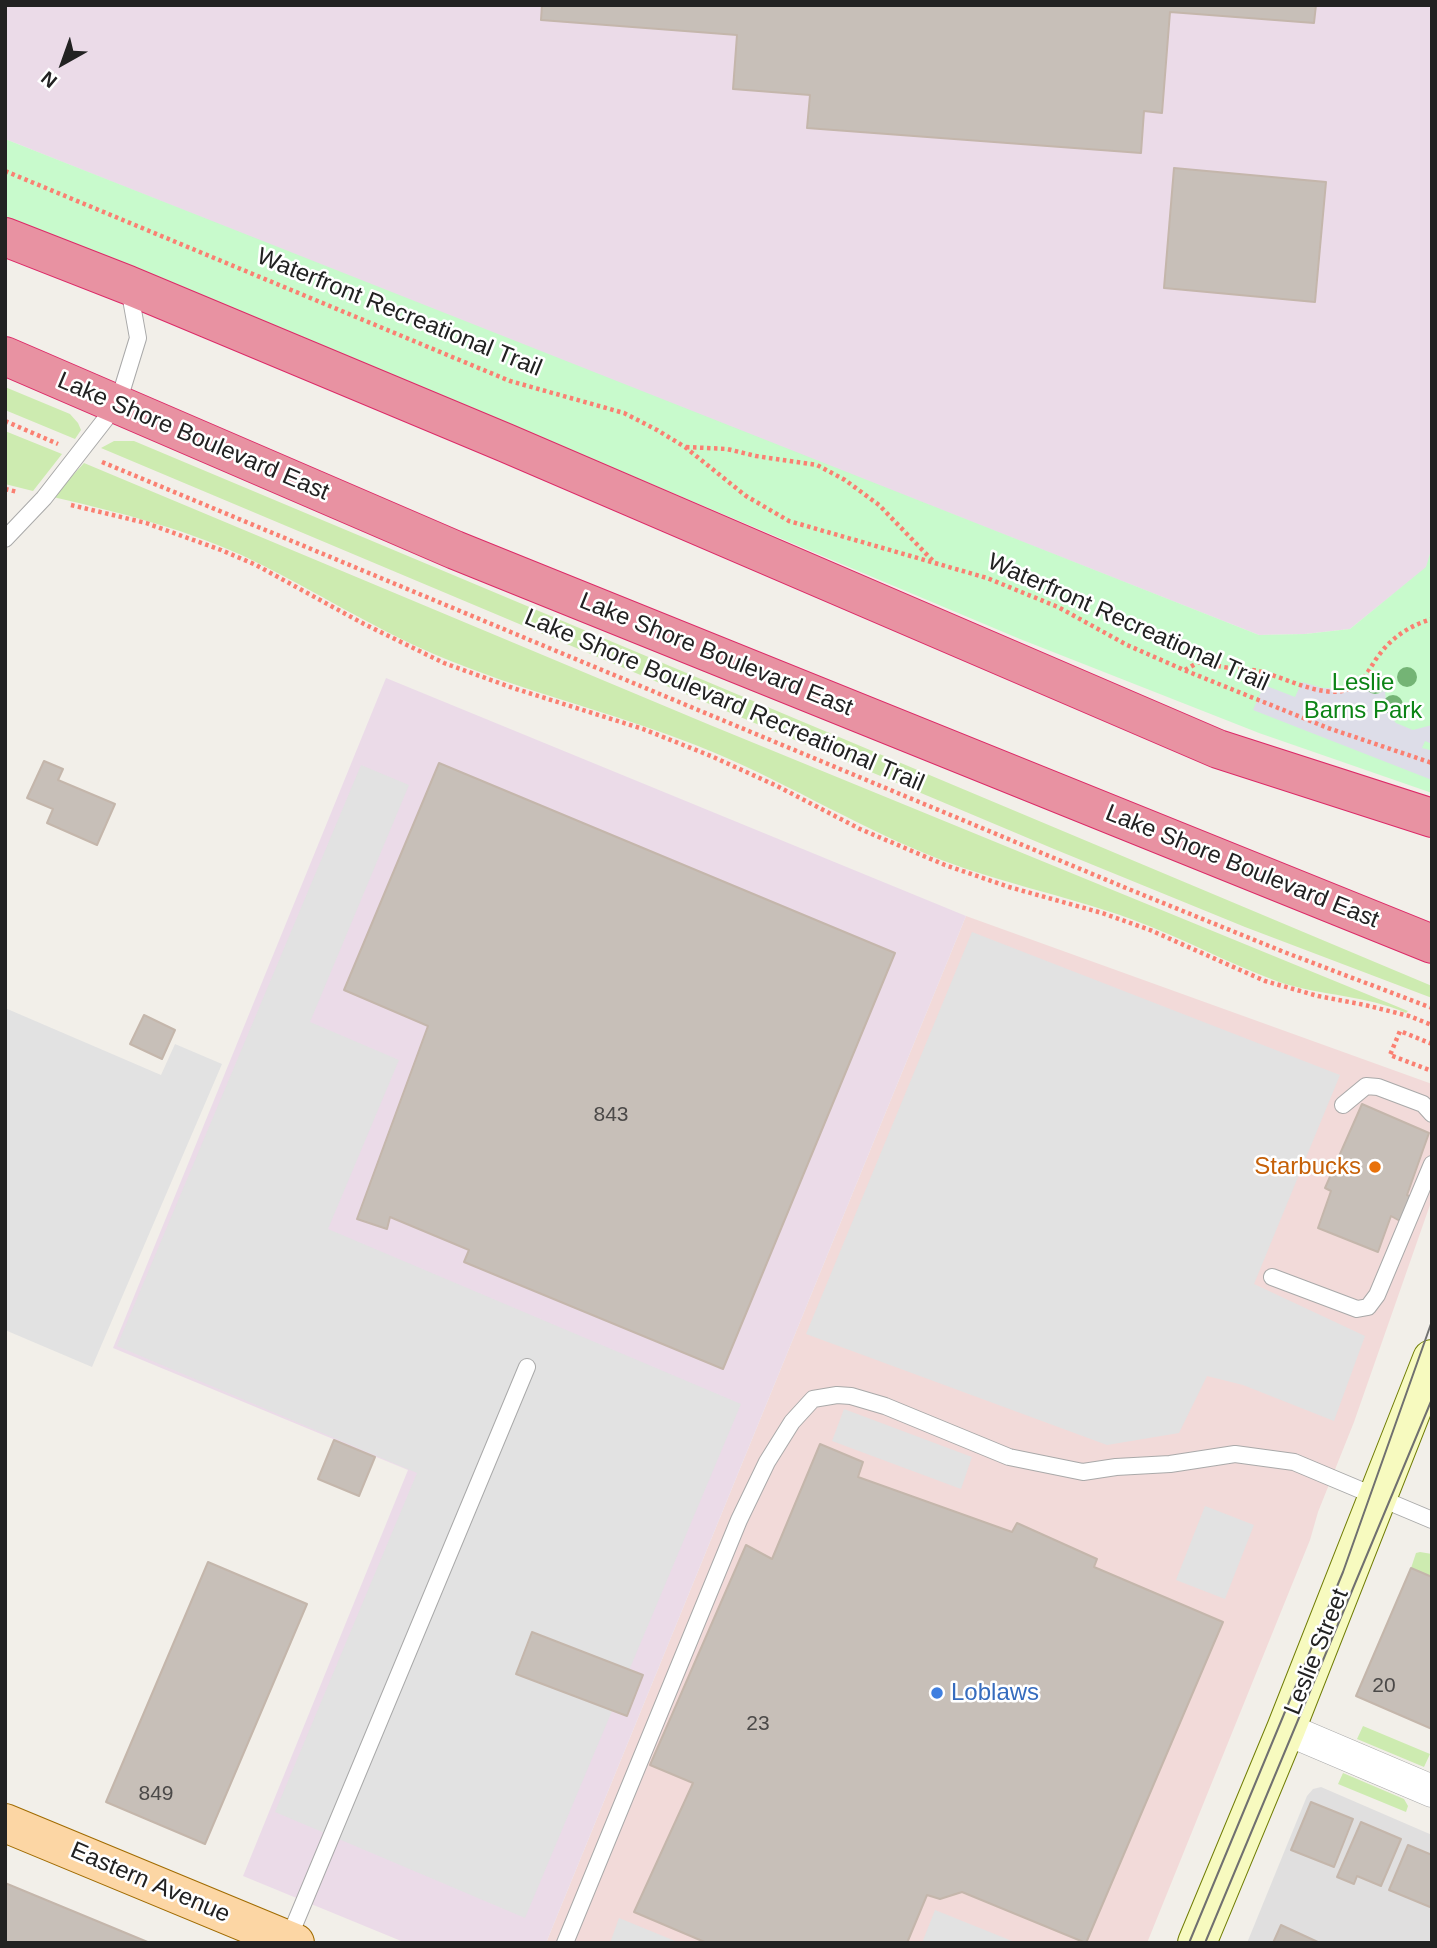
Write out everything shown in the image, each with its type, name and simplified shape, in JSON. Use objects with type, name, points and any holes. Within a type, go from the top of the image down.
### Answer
[{"type":"highway","points":[[5,237],[128,285],[532,454],[1218,749],[1432,818]]},
{"type":"highway","name":"Lake Shore Boulevard East","points":[[5,356],[455,550],[1432,944]]},
{"type":"main road","name":"Leslie Street","points":[[1197,1943],[1286,1729],[1432,1359]]},
{"type":"main road","name":"Eastern Avenue","points":[[5,1823],[291,1941]]},
{"type":"street","points":[[1286,1729],[1432,1791]]},
{"type":"lane","points":[[5,539],[44,498],[118,403],[138,338],[128,285]]},
{"type":"lane","points":[[1343,1105],[1366,1086],[1378,1087],[1423,1104],[1432,1114]]},
{"type":"lane","points":[[1272,1277],[1357,1309],[1368,1307],[1377,1295],[1432,1164]]},
{"type":"lane","points":[[291,1941],[527,1367]]},
{"type":"lane","points":[[565,1943],[738,1520],[766,1462],[792,1422],[813,1399],[851,1396],[885,1406],[1009,1457],[1083,1472],[1170,1464],[1235,1454],[1294,1462],[1432,1520]]},
{"type":"path","name":"Waterfront Recreational Trail","points":[[5,171],[510,381],[624,413],[685,447],[746,496],[789,521],[987,578],[1058,607],[1127,645],[1184,670],[1328,728],[1432,763]]},
{"type":"path","name":"Lake Shore Boulevard Recreational Trail","points":[[5,421],[1126,888],[1296,957],[1432,1008]]},
{"type":"path","points":[[685,447],[727,449],[817,465],[845,480],[879,505],[935,562]]},
{"type":"path","points":[[5,489],[146,523],[221,550],[256,565],[364,624],[444,663],[643,729],[711,755],[860,829],[945,865],[1138,926],[1265,981],[1318,996],[1365,1004],[1432,1025]]},
{"type":"path","points":[[1184,670],[1199,662],[1256,670],[1329,692],[1350,689],[1359,684],[1380,653],[1399,635],[1432,620]]},
{"type":"path","points":[[1432,1044],[1400,1031],[1390,1055],[1432,1071]]},
{"type":"shaded area","points":[[5,5],[1432,5],[1432,547],[1427,567],[1350,629],[1259,635],[459,320],[5,139]]},
{"type":"shaded area","points":[[386,678],[966,916],[546,1943],[406,1943],[243,1876],[408,1470],[113,1348]]},
{"type":"shaded area","points":[[1302,682],[1323,688],[1340,688],[1355,682],[1372,693],[1378,694],[1385,690],[1387,712],[1396,723],[1413,730],[1432,725],[1432,744],[1432,780],[1253,710],[1264,685],[1295,697]],"holes":[[[1425,741],[1432,744],[1430,750],[1422,748]]]},
{"type":"shaded area","points":[[361,765],[409,785],[310,1022],[399,1060],[328,1229],[741,1404],[525,1918],[275,1812],[417,1473],[117,1346]]},
{"type":"shaded area","points":[[966,916],[1432,1084],[1431,1202],[1310,1540],[1147,1943],[546,1943]]},
{"type":"shaded area","points":[[972,932],[1340,1075],[1254,1284],[1365,1336],[1334,1421],[1243,1385],[1207,1376],[1179,1433],[1107,1445],[806,1334]]},
{"type":"shaded area","points":[[5,1008],[161,1075],[175,1044],[222,1064],[92,1367],[5,1330]]},
{"type":"shaded area","points":[[844,1409],[972,1457],[961,1489],[832,1441]]},
{"type":"shaded area","points":[[1205,1506],[1254,1525],[1225,1599],[1176,1580]]},
{"type":"shaded area","points":[[1321,1787],[1432,1835],[1432,1943],[1247,1943],[1307,1796],[1313,1789]]},
{"type":"shaded area","points":[[935,1910],[1017,1943],[922,1943]]},
{"type":"shaded area","points":[[619,1918],[680,1943],[610,1943]]},
{"type":"green space","name":"Leslie Barns Park","points":[[5,139],[1259,635],[1350,629],[1426,567],[1432,547],[1432,793],[1259,733],[1020,639],[197,293],[5,218]]},
{"type":"green space","points":[[5,387],[70,414],[81,430],[75,439],[5,410]]},
{"type":"green space","points":[[5,431],[62,454],[33,491],[5,484]]},
{"type":"green space","points":[[114,441],[134,441],[1432,986],[1432,998],[1245,927],[1054,849],[101,448]]},
{"type":"green space","points":[[84,463],[710,725],[1408,1011],[1406,1013],[1375,1003],[1279,982],[1131,919],[954,865],[871,829],[698,746],[633,722],[501,680],[436,655],[230,550],[155,523],[53,497]]},
{"type":"green space","points":[[1416,1553],[1432,1554],[1432,1577],[1411,1568]]},
{"type":"green space","points":[[1363,1726],[1430,1754],[1424,1767],[1357,1739]]},
{"type":"green space","points":[[1343,1773],[1404,1799],[1408,1806],[1406,1812],[1338,1784]]},
{"type":"building","points":[[542,5],[1316,5],[1314,23],[1170,12],[1162,113],[1144,111],[1141,153],[807,128],[810,95],[733,89],[737,35],[541,20]]},
{"type":"building","points":[[1174,168],[1326,182],[1315,302],[1164,288]]},
{"type":"building","points":[[44,761],[63,769],[58,780],[115,804],[97,845],[47,823],[53,809],[27,798]]},
{"type":"building","points":[[439,763],[895,953],[723,1369],[464,1262],[469,1250],[390,1217],[387,1229],[357,1219],[428,1026],[344,990]]},
{"type":"building","points":[[144,1015],[175,1030],[162,1059],[130,1044]]},
{"type":"building","name":"Starbucks","points":[[1362,1104],[1429,1133],[1407,1195],[1411,1197],[1400,1221],[1391,1216],[1378,1252],[1318,1228],[1331,1191],[1325,1188]]},
{"type":"building","points":[[334,1440],[375,1457],[359,1496],[318,1479]]},
{"type":"building","name":"Loblaws","points":[[820,1444],[863,1462],[858,1477],[1012,1532],[1017,1523],[1097,1559],[1094,1567],[1223,1622],[1086,1943],[962,1892],[940,1899],[927,1895],[907,1943],[707,1943],[634,1912],[693,1783],[650,1765],[746,1545],[772,1559]]},
{"type":"building","points":[[208,1562],[307,1604],[205,1844],[106,1802]]},
{"type":"building","points":[[1411,1568],[1432,1577],[1432,1729],[1356,1696]]},
{"type":"building","points":[[532,1632],[643,1675],[627,1716],[516,1674]]},
{"type":"building","points":[[1311,1802],[1353,1819],[1334,1867],[1291,1850]]},
{"type":"building","points":[[1361,1822],[1401,1839],[1381,1886],[1357,1876],[1354,1884],[1337,1877]]},
{"type":"building","points":[[1408,1845],[1432,1855],[1430,1907],[1389,1890]]},
{"type":"building","points":[[5,1883],[150,1943],[5,1943]]},
{"type":"building","points":[[1281,1925],[1320,1943],[1273,1943]]},
{"type":"tram line","points":[[1189,1943],[1343,1572],[1432,1321]]},
{"type":"tram line","points":[[1205,1943],[1432,1399]]},
{"type":"place","name":"Starbucks","points":[[1375,1167]]},
{"type":"place","name":"Loblaws","points":[[937,1693]]}]
